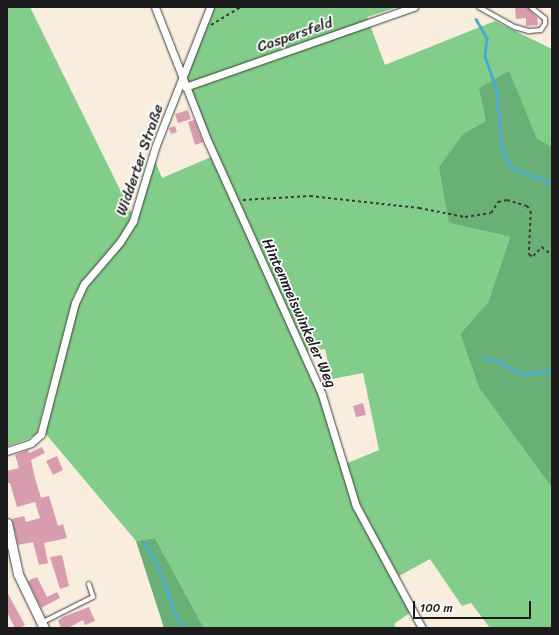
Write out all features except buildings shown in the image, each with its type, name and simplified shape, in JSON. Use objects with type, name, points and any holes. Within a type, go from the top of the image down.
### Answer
[{"type":"street","name":"Hintenmeiswinkeler Weg","points":[[154,7],[183,84],[234,202],[321,391],[356,506],[422,628]]},
{"type":"street","name":"Widderter Straße","points":[[7,451],[30,443],[41,434],[78,294],[120,242],[133,221],[156,145],[183,84],[210,7]]},
{"type":"street","name":"Caspersfeld","points":[[183,84],[414,7]]},
{"type":"street","points":[[7,523],[16,569],[43,626]]},
{"type":"lane","points":[[479,7],[515,26],[528,31],[541,30],[545,24],[544,17],[530,7]]},
{"type":"lane","points":[[43,626],[93,597],[89,585]]},
{"type":"path","points":[[202,29],[241,7]]},
{"type":"path","points":[[234,202],[310,196],[470,217],[491,213],[498,202],[507,200],[525,205],[531,211],[530,256],[542,247],[552,255]]},
{"type":"green space","points":[[7,7],[30,7],[132,214],[125,230],[74,295],[37,433],[28,439],[7,446]]},
{"type":"green space","points":[[213,7],[398,7],[367,17],[385,65],[495,21],[552,49],[552,148],[486,121],[464,133],[449,223],[510,237],[488,302],[460,334],[479,388],[552,488],[552,628],[490,628],[471,603],[462,606],[430,559],[399,576],[366,520],[345,464],[379,450],[363,373],[332,379],[325,349],[306,352],[223,169],[188,86],[187,76]]},
{"type":"green space","points":[[509,71],[537,139],[552,147],[552,488],[479,388],[460,334],[488,302],[510,237],[449,223],[439,167],[464,133],[486,121],[479,88]]},
{"type":"green space","points":[[211,157],[316,386],[352,502],[411,612],[394,624],[396,628],[204,628],[155,538],[136,541],[45,433],[77,306],[83,292],[126,240],[138,218],[155,161],[162,178]]},
{"type":"green space","points":[[155,538],[204,628],[164,628],[136,541]]},
{"type":"waterway","points":[[476,19],[487,38],[485,56],[497,91],[502,147],[506,159],[512,168],[552,183]]},
{"type":"waterway","points":[[483,357],[499,362],[522,374],[552,371]]},
{"type":"waterway","points":[[144,542],[157,564],[175,612],[183,628]]}]
